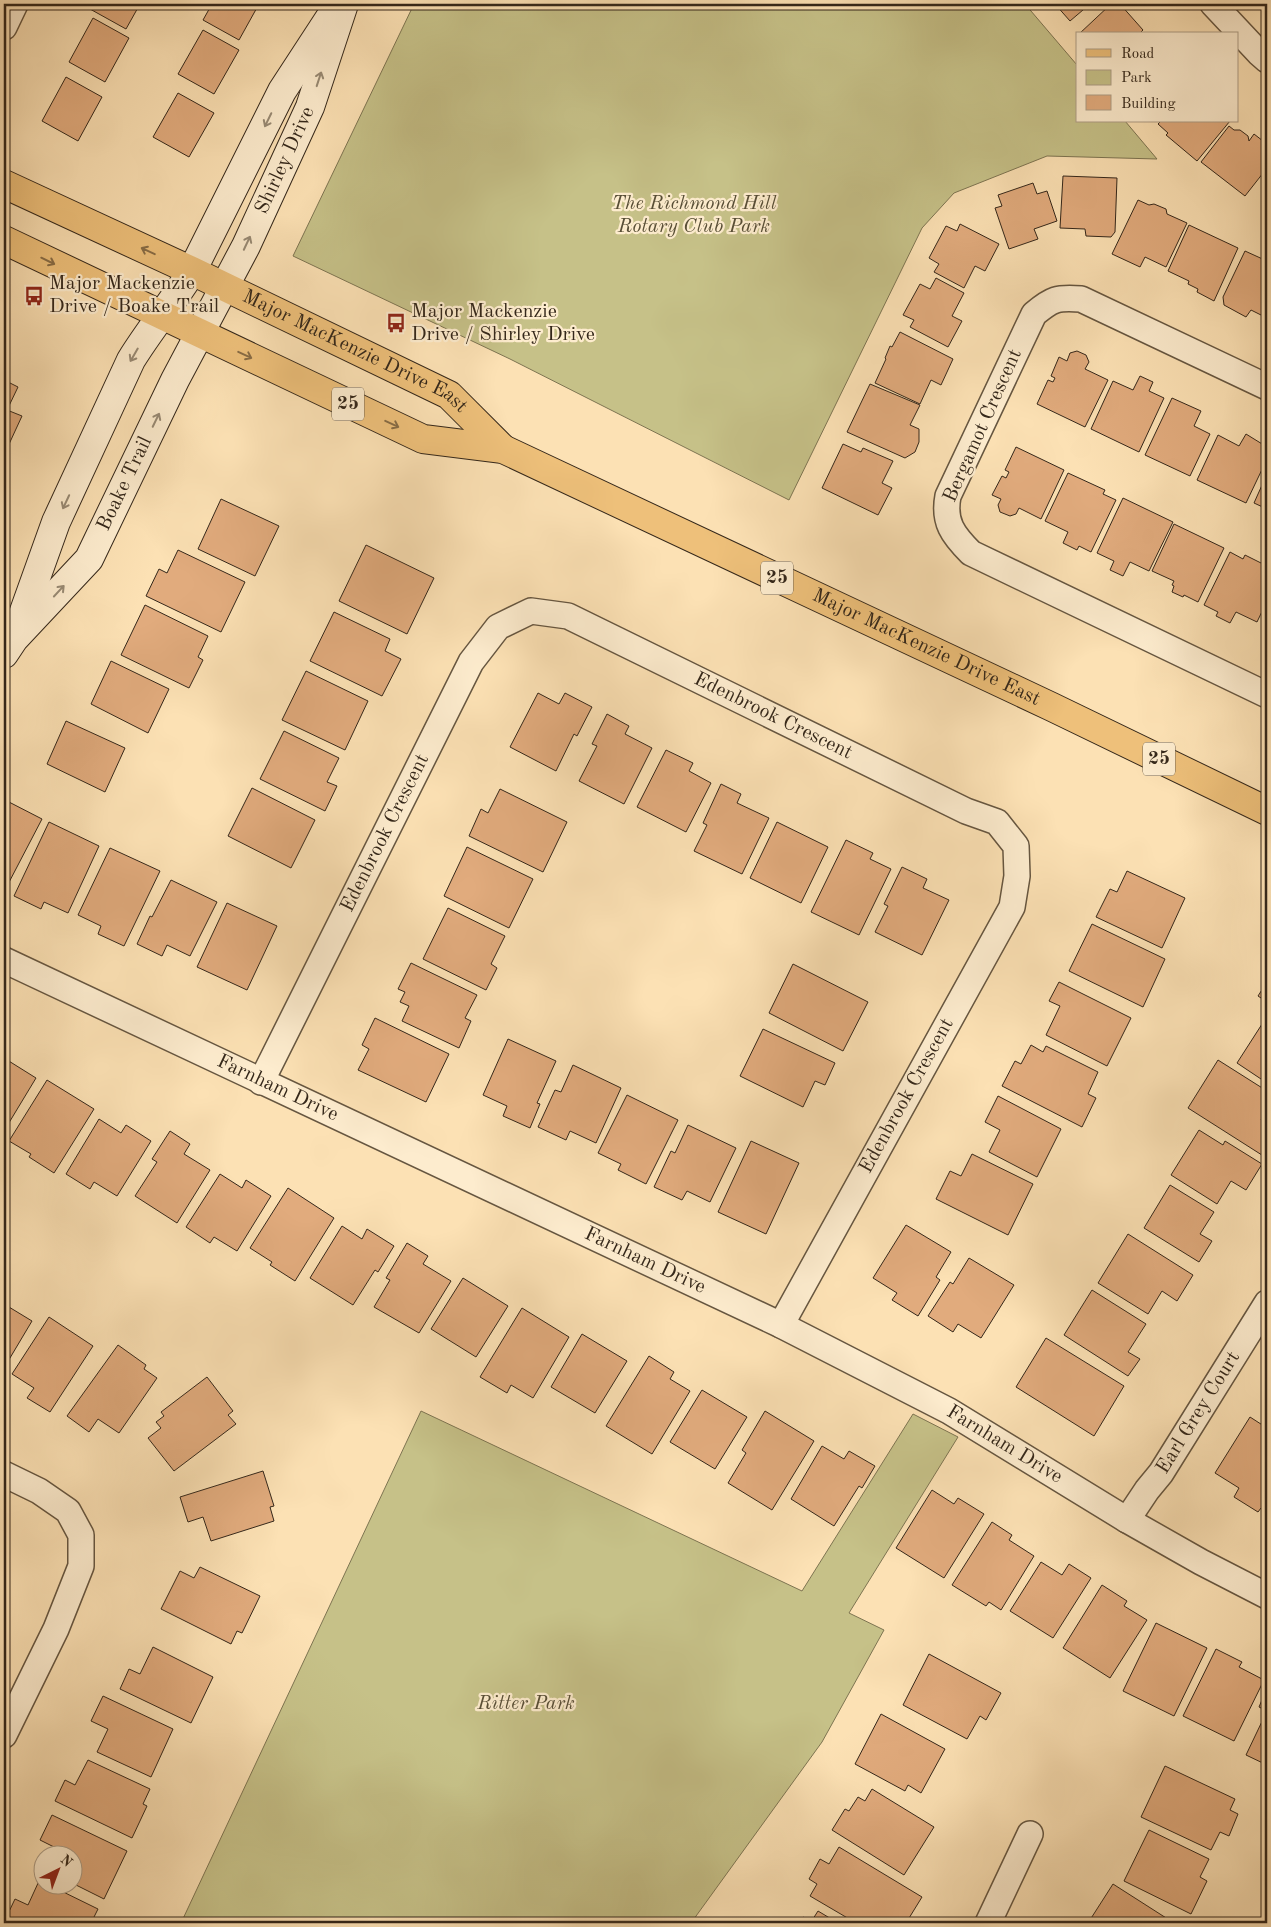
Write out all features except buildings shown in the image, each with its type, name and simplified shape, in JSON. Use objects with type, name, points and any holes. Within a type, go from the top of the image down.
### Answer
[{"type":"main road","name":"Major MacKenzie Drive East","points":[[4,184],[185,282],[226,287],[449,395],[503,449]]},
{"type":"main road","name":"Major MacKenzie Drive East","points":[[4,240],[162,315],[207,322],[246,356],[423,439],[503,449],[1267,811]]},
{"type":"street","points":[[4,27],[15,4]]},
{"type":"street","name":"Shirley Drive","points":[[185,282],[282,91],[339,4]]},
{"type":"street","name":"Shirley Drive","points":[[207,322],[226,287],[310,107],[344,4]]},
{"type":"street","points":[[1213,4],[1259,54],[1267,60]]},
{"type":"street","name":"Boake Trail","points":[[9,647],[56,522],[131,360],[145,337],[185,282]]},
{"type":"street","name":"Bergamot Crescent","points":[[1267,387],[1081,299],[1063,297],[1055,300],[1034,314],[948,496],[946,510],[948,523],[971,553],[1267,695]]},
{"type":"street","name":"Boake Trail","points":[[9,647],[89,559],[175,380],[207,322]]},
{"type":"street","name":"Edenbrook Crescent","points":[[261,1082],[471,662],[498,627],[531,611],[568,616],[966,811],[997,822],[1016,846],[1017,876],[1012,907],[781,1325]]},
{"type":"street","name":"Farnham Drive","points":[[4,960],[781,1325],[949,1411],[1127,1520],[1201,1562],[1267,1596]]},
{"type":"street","name":"Earl Grey Court","points":[[1127,1520],[1161,1473],[1267,1303]]},
{"type":"street","points":[[4,1474],[39,1491],[68,1511],[80,1535],[82,1566],[56,1629],[4,1735]]},
{"type":"street","points":[[988,1923],[1030,1834]]},
{"type":"green space","name":"The Richmond Hill Rotary Club Park","points":[[414,4],[1025,4],[1076,64],[1076,122],[1126,122],[1157,159],[1047,156],[954,193],[922,228],[789,500],[510,359],[293,256]]},
{"type":"green space","name":"Ritter Park","points":[[421,1411],[802,1591],[913,1414],[958,1437],[849,1613],[884,1630],[822,1742],[691,1923],[181,1923]]},
{"type":"place","name":"Major Mackenzie Drive / Boake Trail","points":[[34,296]]},
{"type":"place","name":"Major Mackenzie Drive / Shirley Drive","points":[[396,323]]}]
